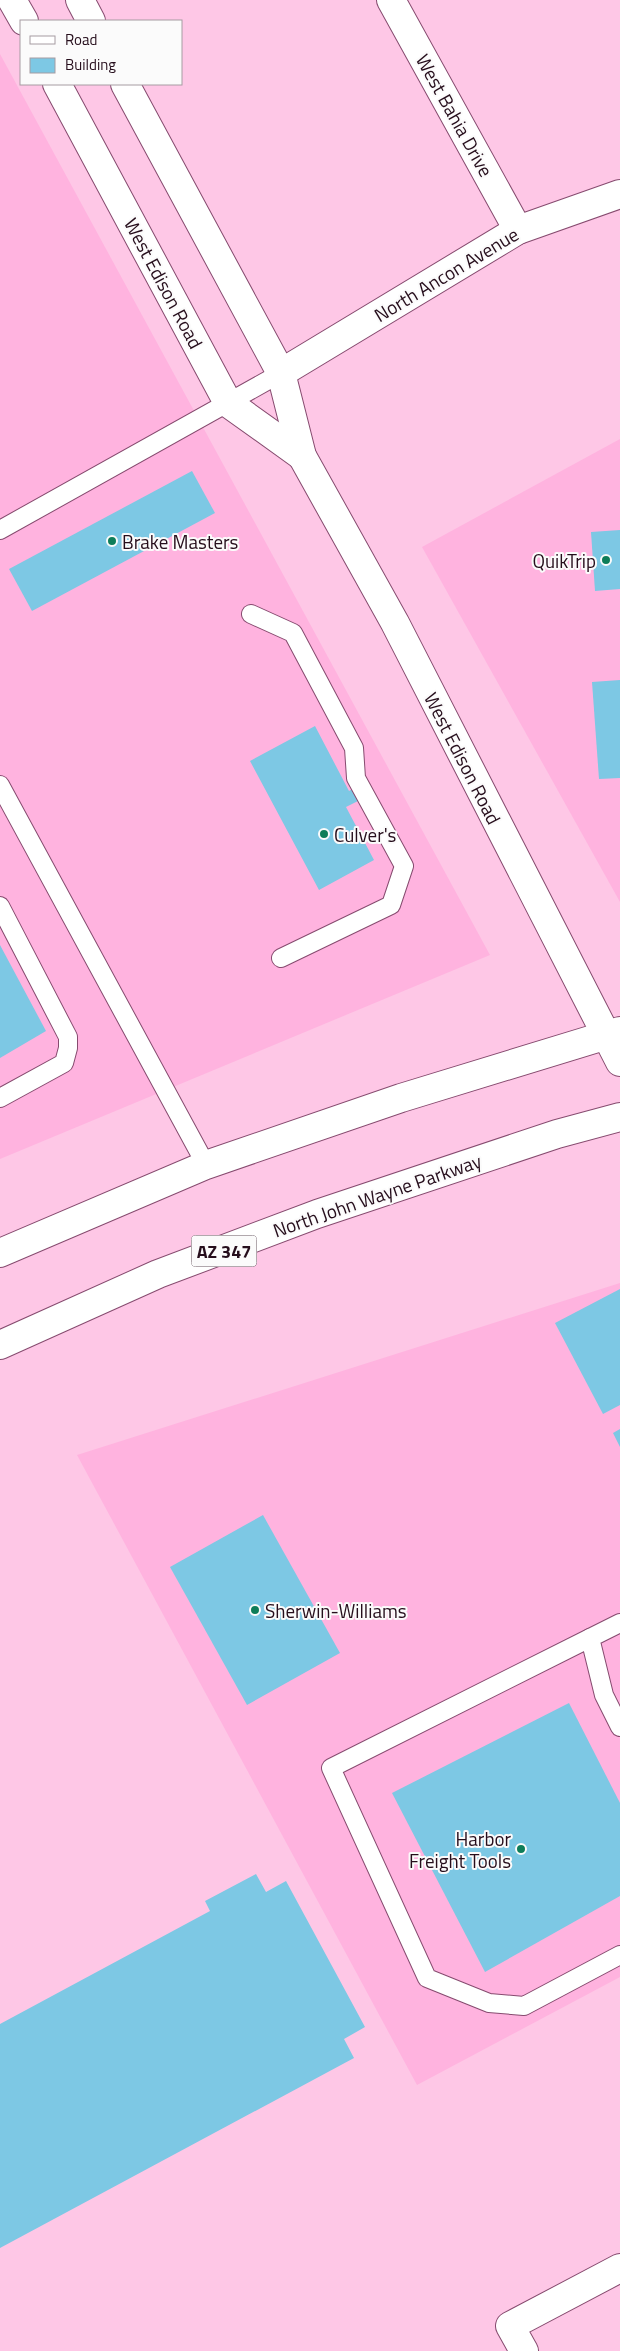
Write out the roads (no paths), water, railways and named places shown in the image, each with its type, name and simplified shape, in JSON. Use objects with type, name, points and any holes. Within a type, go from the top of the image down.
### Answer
[{"type":"main road","points":[[12,0],[23,20]]},
{"type":"main road","points":[[80,0],[90,20]]},
{"type":"main road","name":"West Bahia Drive","points":[[391,0],[518,230]]},
{"type":"main road","name":"West Edison Road","points":[[58,85],[228,403],[302,456]]},
{"type":"main road","name":"West Edison Road","points":[[126,85],[281,373],[302,456],[395,623],[613,1033],[620,1062]]},
{"type":"main road","name":"North Ancon Avenue","points":[[281,373],[518,230],[620,194]]},
{"type":"main road","points":[[0,1253],[206,1165],[401,1098],[613,1033]]},
{"type":"main road","name":"North John Wayne Parkway","points":[[0,1345],[158,1274],[317,1214],[548,1137],[620,1117]]},
{"type":"main road","points":[[524,2351],[510,2326],[620,2268]]},
{"type":"lane","points":[[0,530],[281,373]]},
{"type":"lane","points":[[251,614],[293,632],[354,748],[356,778],[404,866],[391,904],[281,958]]},
{"type":"lane","points":[[0,785],[206,1165]]},
{"type":"lane","points":[[0,906],[68,1037],[68,1048],[64,1063],[0,1098]]},
{"type":"lane","points":[[620,1622],[331,1768],[427,1978],[489,2003],[524,2006],[620,1955]]},
{"type":"lane","points":[[590,1638],[604,1696],[620,1727]]},
{"type":"place","name":"Brake Masters","points":[[112,541]]},
{"type":"place","name":"QuikTrip","points":[[606,560]]},
{"type":"place","name":"Culver's","points":[[324,834]]},
{"type":"place","name":"Sherwin-Williams","points":[[255,1610]]},
{"type":"place","name":"Harbor Freight Tools","points":[[521,1849]]}]
